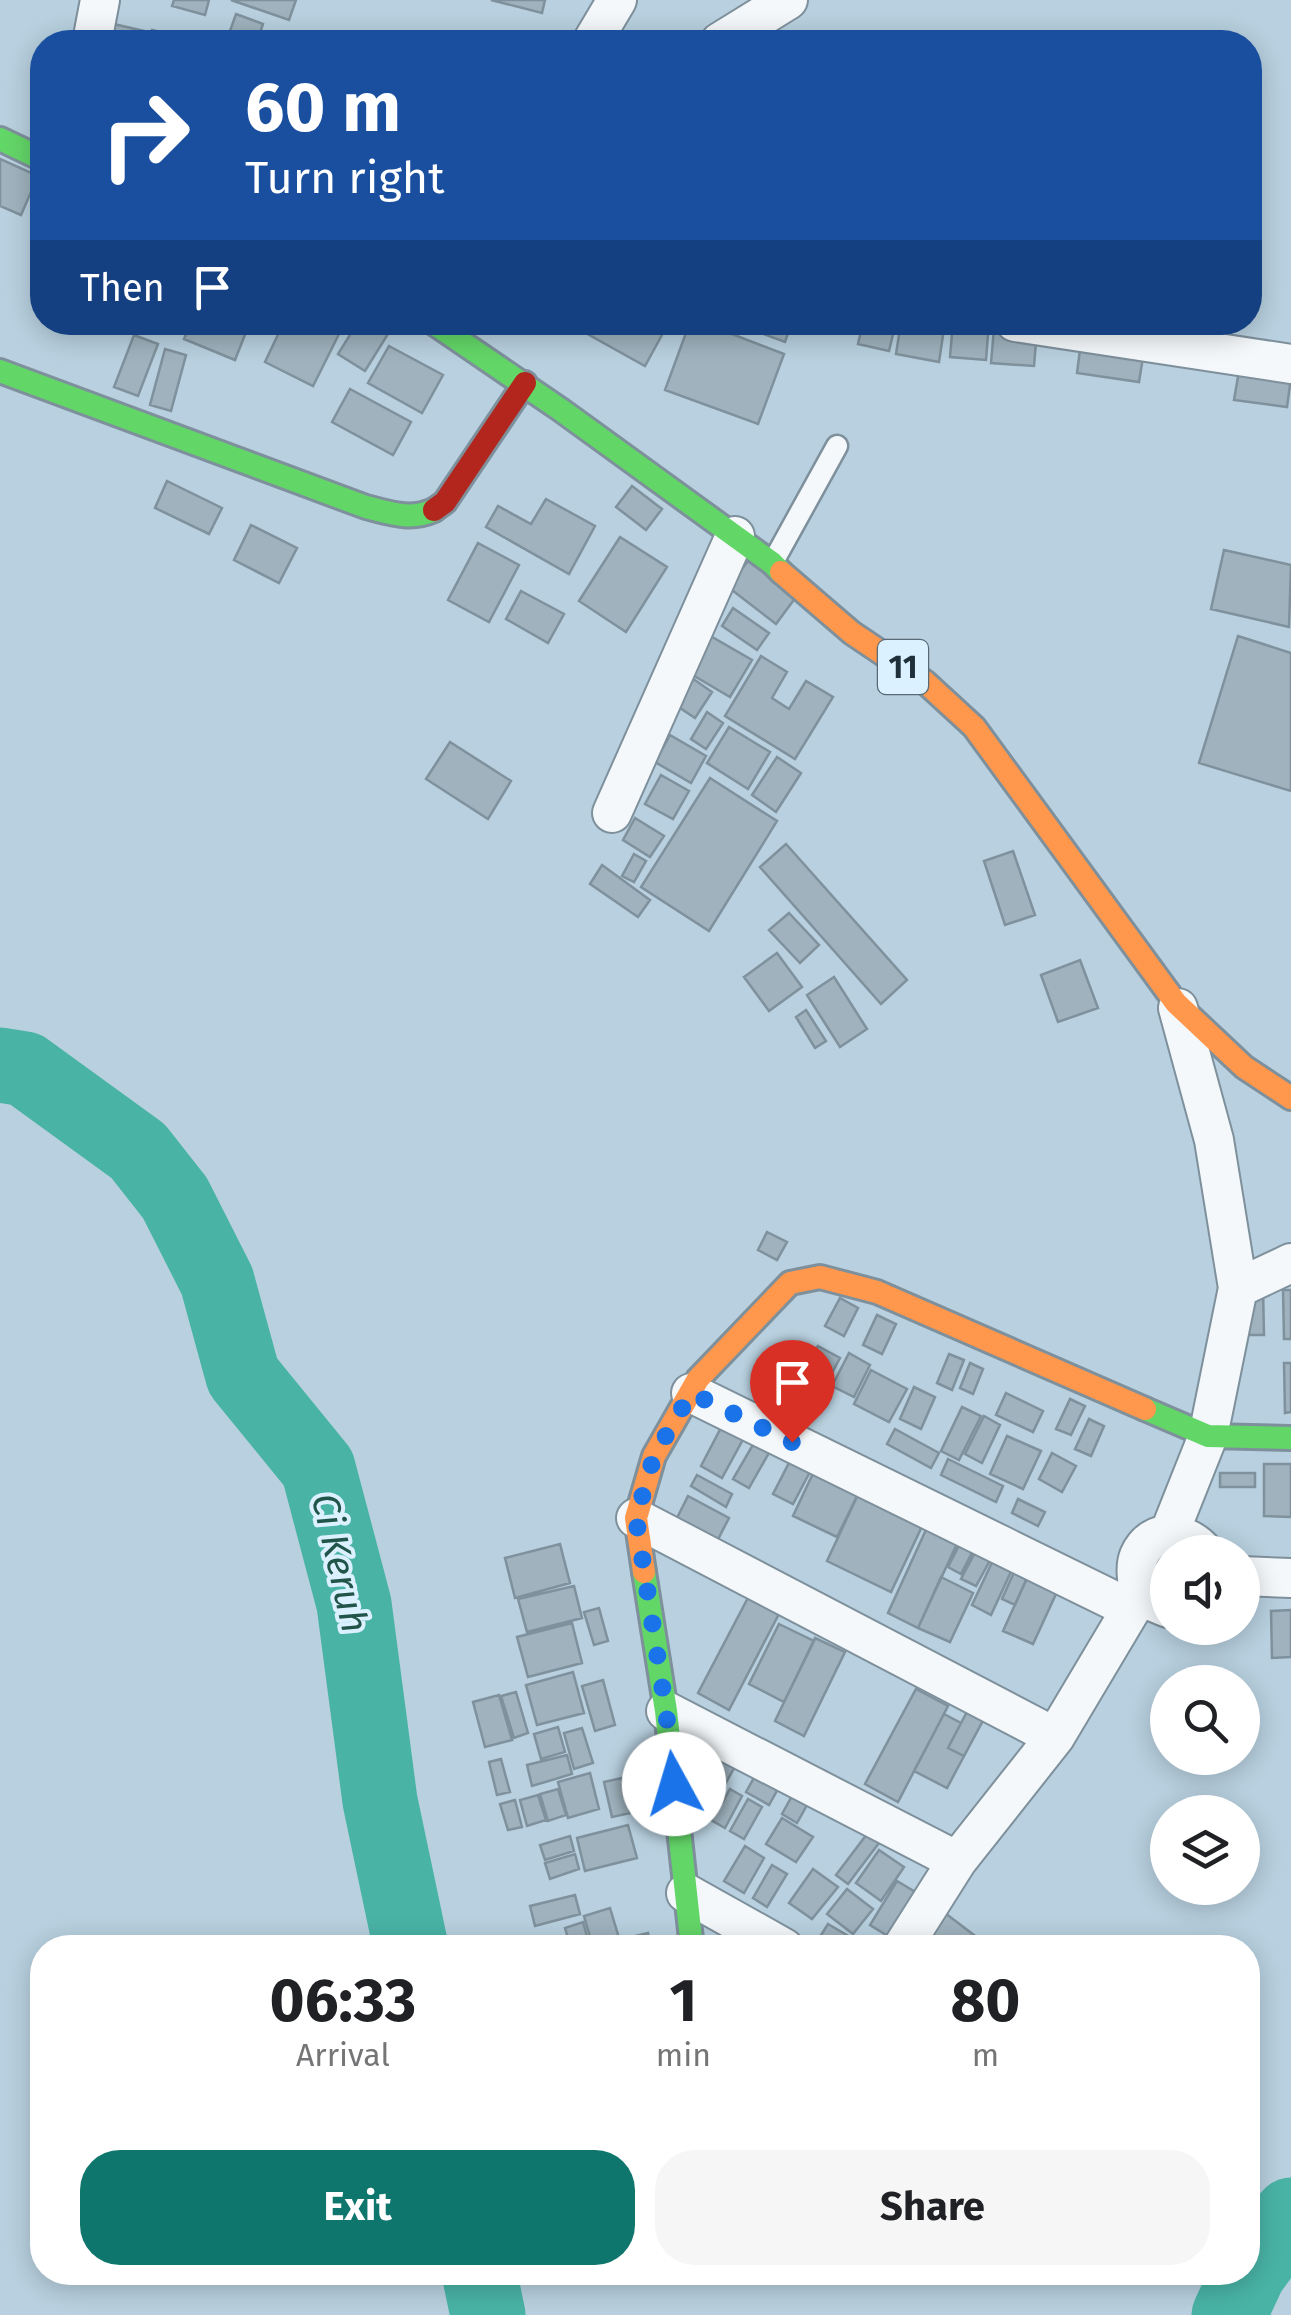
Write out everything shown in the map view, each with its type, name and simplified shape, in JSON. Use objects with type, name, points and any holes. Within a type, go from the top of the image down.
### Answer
[{"type":"main road","points":[[0,139],[30,153]]},
{"type":"main road","name":"11","points":[[452,335],[772,563],[852,633],[925,682],[974,726],[1176,1004],[1244,1067],[1291,1098]]},
{"type":"main road","points":[[0,371],[366,507],[410,518],[430,514],[445,502],[524,383]]},
{"type":"main road","points":[[691,1935],[666,1711],[636,1518],[654,1456],[698,1379],[790,1284],[820,1277],[877,1292],[1208,1436],[1291,1438]]},
{"type":"street","points":[[94,30],[100,0]]},
{"type":"street","points":[[599,30],[617,0]]},
{"type":"street","points":[[739,30],[788,0]]},
{"type":"street","points":[[1100,335],[1291,364]]},
{"type":"street","points":[[612,813],[735,536]]},
{"type":"street","points":[[1170,1534],[1208,1436],[1238,1288],[1214,1140],[1176,1004]]},
{"type":"street","points":[[1238,1288],[1291,1263]]},
{"type":"street","points":[[691,1393],[1146,1604]]},
{"type":"street","points":[[636,1518],[1054,1737]]},
{"type":"street","points":[[1146,1604],[1136,1568],[1139,1556],[1146,1545],[1158,1538],[1182,1535]]},
{"type":"street","points":[[1260,1577],[1291,1578]]},
{"type":"street","points":[[910,1935],[956,1860],[1054,1737],[1146,1604]]},
{"type":"street","points":[[666,1711],[956,1860]]},
{"type":"street","points":[[686,1894],[760,1935]]},
{"type":"lane","points":[[772,563],[838,446]]},
{"type":"building","points":[[174,0],[209,0],[205,15],[172,6]]},
{"type":"building","points":[[231,0],[296,0],[289,20]]},
{"type":"building","points":[[491,0],[545,0],[542,13]]},
{"type":"building","points":[[236,14],[263,24],[261,30],[230,30]]},
{"type":"building","points":[[105,22],[140,30],[103,30]]},
{"type":"building","points":[[0,159],[30,172],[30,194],[21,215],[0,206]]},
{"type":"building","points":[[134,335],[158,344],[138,396],[114,387]]},
{"type":"building","points":[[186,335],[245,335],[235,360],[184,339]]},
{"type":"building","points":[[278,335],[338,335],[313,386],[265,362]]},
{"type":"building","points":[[350,335],[387,335],[365,371],[338,354]]},
{"type":"building","points":[[589,335],[662,335],[645,366]]},
{"type":"building","points":[[685,335],[735,335],[784,354],[758,424],[665,390]]},
{"type":"building","points":[[766,335],[787,335],[785,342]]},
{"type":"building","points":[[860,335],[893,335],[889,351],[858,344]]},
{"type":"building","points":[[899,335],[943,335],[939,362],[896,354]]},
{"type":"building","points":[[952,335],[988,335],[986,360],[950,357]]},
{"type":"building","points":[[993,335],[1037,335],[1034,366],[991,363]]},
{"type":"building","points":[[1081,342],[1144,351],[1139,382],[1077,373]]},
{"type":"building","points":[[389,346],[443,375],[422,413],[368,383]]},
{"type":"building","points":[[165,349],[186,355],[171,411],[150,405]]},
{"type":"building","points":[[1239,371],[1291,378],[1287,407],[1234,400]]},
{"type":"building","points":[[350,389],[411,422],[393,455],[332,422]]},
{"type":"building","points":[[167,481],[222,508],[209,534],[155,508]]},
{"type":"building","points":[[632,486],[662,509],[646,530],[616,507]]},
{"type":"building","points":[[546,499],[595,526],[569,574],[486,527],[498,506],[531,524]]},
{"type":"building","points":[[251,525],[297,548],[279,583],[234,560]]},
{"type":"building","points":[[620,537],[667,567],[626,632],[579,601]]},
{"type":"building","points":[[478,543],[519,565],[489,622],[448,600]]},
{"type":"building","points":[[1224,550],[1291,565],[1289,627],[1211,609]]},
{"type":"building","points":[[748,561],[796,597],[776,624],[728,587]]},
{"type":"building","points":[[521,591],[564,614],[548,643],[506,619]]},
{"type":"building","points":[[733,608],[769,633],[757,650],[722,626]]},
{"type":"building","points":[[707,634],[752,660],[730,697],[686,671]]},
{"type":"building","points":[[1238,636],[1291,653],[1291,791],[1199,763]]},
{"type":"building","points":[[761,656],[787,672],[772,698],[789,709],[806,681],[833,697],[795,759],[725,716]]},
{"type":"building","points":[[689,676],[712,692],[695,718],[671,702]]},
{"type":"building","points":[[707,712],[723,723],[706,749],[691,739]]},
{"type":"building","points":[[729,727],[770,752],[748,789],[707,763]]},
{"type":"building","points":[[670,735],[706,756],[691,783],[655,762]]},
{"type":"building","points":[[450,742],[511,781],[488,819],[426,779]]},
{"type":"building","points":[[777,757],[801,773],[776,812],[752,795]]},
{"type":"building","points":[[661,775],[689,791],[673,819],[645,804]]},
{"type":"building","points":[[710,778],[777,821],[709,931],[641,887]]},
{"type":"building","points":[[635,818],[664,836],[650,857],[623,840]]},
{"type":"building","points":[[786,844],[907,980],[881,1004],[760,867]]},
{"type":"building","points":[[1013,851],[1035,915],[1005,925],[984,861]]},
{"type":"building","points":[[634,854],[646,861],[634,882],[622,876]]},
{"type":"building","points":[[602,865],[650,900],[638,917],[590,884]]},
{"type":"building","points":[[789,913],[819,945],[800,963],[769,930]]},
{"type":"building","points":[[777,953],[802,987],[769,1011],[744,977]]},
{"type":"building","points":[[1080,960],[1098,1008],[1058,1022],[1041,975]]},
{"type":"building","points":[[834,977],[867,1029],[840,1047],[807,995]]},
{"type":"building","points":[[806,1010],[826,1041],[815,1048],[796,1017]]},
{"type":"building","points":[[767,1232],[787,1242],[777,1260],[758,1250]]},
{"type":"building","points":[[1263,1289],[1264,1335],[1246,1335],[1244,1290]]},
{"type":"building","points":[[1283,1290],[1291,1290],[1291,1339],[1284,1339]]},
{"type":"building","points":[[840,1298],[858,1308],[844,1336],[825,1326]]},
{"type":"building","points":[[877,1315],[896,1324],[882,1354],[863,1345]]},
{"type":"building","points":[[818,1346],[840,1358],[820,1395],[797,1382]]},
{"type":"building","points":[[849,1353],[870,1365],[854,1397],[832,1386]]},
{"type":"building","points":[[949,1354],[964,1360],[952,1390],[937,1383]]},
{"type":"building","points":[[970,1363],[983,1369],[973,1394],[960,1388]]},
{"type":"building","points":[[1284,1363],[1291,1363],[1291,1412],[1285,1413]]},
{"type":"building","points":[[871,1370],[907,1389],[889,1422],[854,1404]]},
{"type":"building","points":[[914,1387],[935,1397],[921,1429],[900,1419]]},
{"type":"building","points":[[1006,1393],[1043,1411],[1033,1432],[996,1415]]},
{"type":"building","points":[[1070,1399],[1085,1406],[1071,1435],[1056,1429]]},
{"type":"building","points":[[962,1407],[981,1416],[959,1460],[941,1451]]},
{"type":"building","points":[[984,1416],[1000,1425],[982,1463],[965,1454]]},
{"type":"building","points":[[1089,1419],[1104,1426],[1091,1456],[1075,1449]]},
{"type":"building","points":[[724,1422],[746,1434],[722,1478],[701,1466]]},
{"type":"building","points":[[895,1429],[939,1453],[931,1468],[887,1444]]},
{"type":"building","points":[[1007,1436],[1041,1451],[1023,1489],[990,1474]]},
{"type":"building","points":[[754,1443],[770,1451],[749,1488],[733,1479]]},
{"type":"building","points":[[1052,1453],[1076,1466],[1062,1492],[1039,1479]]},
{"type":"building","points":[[792,1457],[812,1468],[793,1504],[773,1494]]},
{"type":"building","points":[[948,1459],[1003,1486],[996,1502],[941,1475]]},
{"type":"building","points":[[1264,1464],[1291,1464],[1291,1517],[1264,1516]]},
{"type":"building","points":[[817,1465],[862,1486],[837,1537],[793,1516]]},
{"type":"building","points":[[1220,1473],[1255,1473],[1255,1487],[1220,1487]]},
{"type":"building","points":[[697,1475],[732,1494],[726,1507],[691,1486]]},
{"type":"building","points":[[862,1486],[926,1518],[891,1592],[827,1561]]},
{"type":"building","points":[[688,1496],[729,1518],[713,1549],[672,1528]]},
{"type":"building","points":[[1018,1499],[1045,1512],[1038,1526],[1012,1513]]},
{"type":"building","points":[[930,1521],[961,1535],[918,1628],[888,1613]]},
{"type":"building","points":[[964,1536],[977,1543],[961,1574],[948,1567]]},
{"type":"building","points":[[560,1544],[570,1583],[515,1598],[505,1558]]},
{"type":"building","points":[[979,1545],[994,1553],[976,1586],[961,1579]]},
{"type":"building","points":[[996,1554],[1015,1563],[991,1615],[972,1605]]},
{"type":"building","points":[[1031,1569],[1061,1583],[1033,1644],[1003,1631]]},
{"type":"building","points":[[1015,1570],[1028,1576],[1015,1605],[1002,1599]]},
{"type":"building","points":[[941,1577],[973,1593],[950,1642],[918,1628]]},
{"type":"building","points":[[574,1586],[582,1618],[527,1632],[518,1599]]},
{"type":"building","points":[[750,1594],[781,1610],[729,1710],[698,1693]]},
{"type":"building","points":[[599,1608],[608,1641],[594,1645],[584,1612]]},
{"type":"building","points":[[1291,1610],[1291,1657],[1272,1658],[1271,1611]]},
{"type":"building","points":[[572,1623],[582,1663],[528,1677],[517,1637]]},
{"type":"building","points":[[779,1624],[814,1641],[784,1702],[749,1684]]},
{"type":"building","points":[[815,1638],[845,1652],[804,1736],[775,1721]]},
{"type":"building","points":[[573,1672],[584,1713],[537,1725],[526,1685]]},
{"type":"building","points":[[603,1680],[615,1725],[595,1731],[582,1686]]},
{"type":"building","points":[[916,1689],[948,1706],[898,1802],[865,1784]]},
{"type":"building","points":[[516,1692],[528,1733],[514,1738],[501,1696]]},
{"type":"building","points":[[499,1695],[512,1740],[485,1747],[473,1702]]},
{"type":"building","points":[[970,1706],[986,1715],[964,1756],[948,1748]]},
{"type":"building","points":[[944,1714],[961,1723],[948,1748],[964,1756],[947,1788],[914,1771]]},
{"type":"building","points":[[558,1727],[565,1752],[541,1759],[534,1734]]},
{"type":"building","points":[[582,1728],[593,1763],[574,1769],[564,1733]]},
{"type":"building","points":[[720,1753],[737,1763],[719,1795],[700,1784]]},
{"type":"building","points":[[567,1755],[572,1774],[532,1786],[527,1765]]},
{"type":"building","points":[[501,1759],[510,1792],[497,1795],[489,1762]]},
{"type":"building","points":[[760,1767],[783,1780],[769,1805],[746,1792]]},
{"type":"building","points":[[590,1773],[599,1809],[568,1818],[558,1782]]},
{"type":"building","points":[[622,1778],[630,1813],[612,1817],[604,1782]]},
{"type":"building","points":[[797,1787],[812,1796],[797,1823],[782,1814]]},
{"type":"building","points":[[558,1789],[566,1815],[548,1821],[540,1794]]},
{"type":"building","points":[[730,1789],[742,1796],[725,1828],[704,1816],[713,1798],[722,1803]]},
{"type":"building","points":[[538,1795],[546,1820],[527,1826],[520,1800]]},
{"type":"building","points":[[748,1799],[762,1807],[744,1839],[730,1831]]},
{"type":"building","points":[[515,1800],[522,1827],[508,1830],[500,1804]]},
{"type":"building","points":[[782,1818],[813,1837],[796,1862],[766,1844]]},
{"type":"building","points":[[628,1825],[637,1858],[585,1871],[577,1838]]},
{"type":"building","points":[[873,1826],[885,1835],[848,1884],[836,1875]]},
{"type":"building","points":[[570,1836],[574,1851],[545,1860],[540,1845]]},
{"type":"building","points":[[745,1846],[764,1858],[744,1893],[724,1881]]},
{"type":"building","points":[[879,1850],[904,1867],[881,1901],[856,1883]]},
{"type":"building","points":[[575,1854],[579,1869],[550,1879],[545,1863]]},
{"type":"building","points":[[772,1865],[787,1874],[767,1907],[753,1898]]},
{"type":"building","points":[[813,1869],[838,1887],[812,1919],[789,1903]]},
{"type":"building","points":[[897,1881],[927,1899],[906,1935],[886,1935],[870,1925]]},
{"type":"building","points":[[847,1889],[873,1909],[853,1934],[827,1914]]},
{"type":"building","points":[[575,1895],[580,1914],[535,1926],[530,1906]]},
{"type":"building","points":[[610,1908],[618,1935],[590,1935],[584,1916]]},
{"type":"building","points":[[945,1913],[974,1935],[929,1935]]},
{"type":"building","points":[[583,1922],[587,1935],[567,1935],[565,1928]]},
{"type":"building","points":[[828,1924],[847,1935],[821,1935]]},
{"type":"waterway","name":"Ci Keruh","points":[[0,1065],[25,1069],[138,1151],[175,1198],[217,1281],[243,1376],[318,1468],[354,1604],[380,1801],[408,1935]]},
{"type":"waterway","name":"Ci Keruh","points":[[1260,2257],[1291,2215]]},
{"type":"waterway","name":"Ci Keruh","points":[[482,2285],[488,2315]]},
{"type":"waterway","name":"Ci Keruh","points":[[1229,2315],[1243,2285]]},
{"type":"traffic: fast","points":[[0,139],[30,153]]},
{"type":"traffic: fast","points":[[451,335],[561,410],[781,572]]},
{"type":"traffic: fast","points":[[0,371],[366,507],[408,515],[434,510]]},
{"type":"traffic: fast","points":[[1145,1409],[1208,1436],[1291,1438]]},
{"type":"traffic: fast","points":[[644,1572],[666,1711],[691,1935]]},
{"type":"traffic: slow","points":[[781,572],[852,633],[925,682],[974,727],[1176,1003],[1244,1067],[1291,1098]]},
{"type":"traffic: slow","points":[[644,1572],[636,1518],[654,1456],[698,1379],[790,1283],[820,1277],[877,1292],[1145,1409]]},
{"type":"traffic: jam","points":[[434,510],[445,502],[525,383]]},
{"type":"route","points":[[674,1784],[636,1518],[654,1456],[691,1393],[792,1442]]}]
